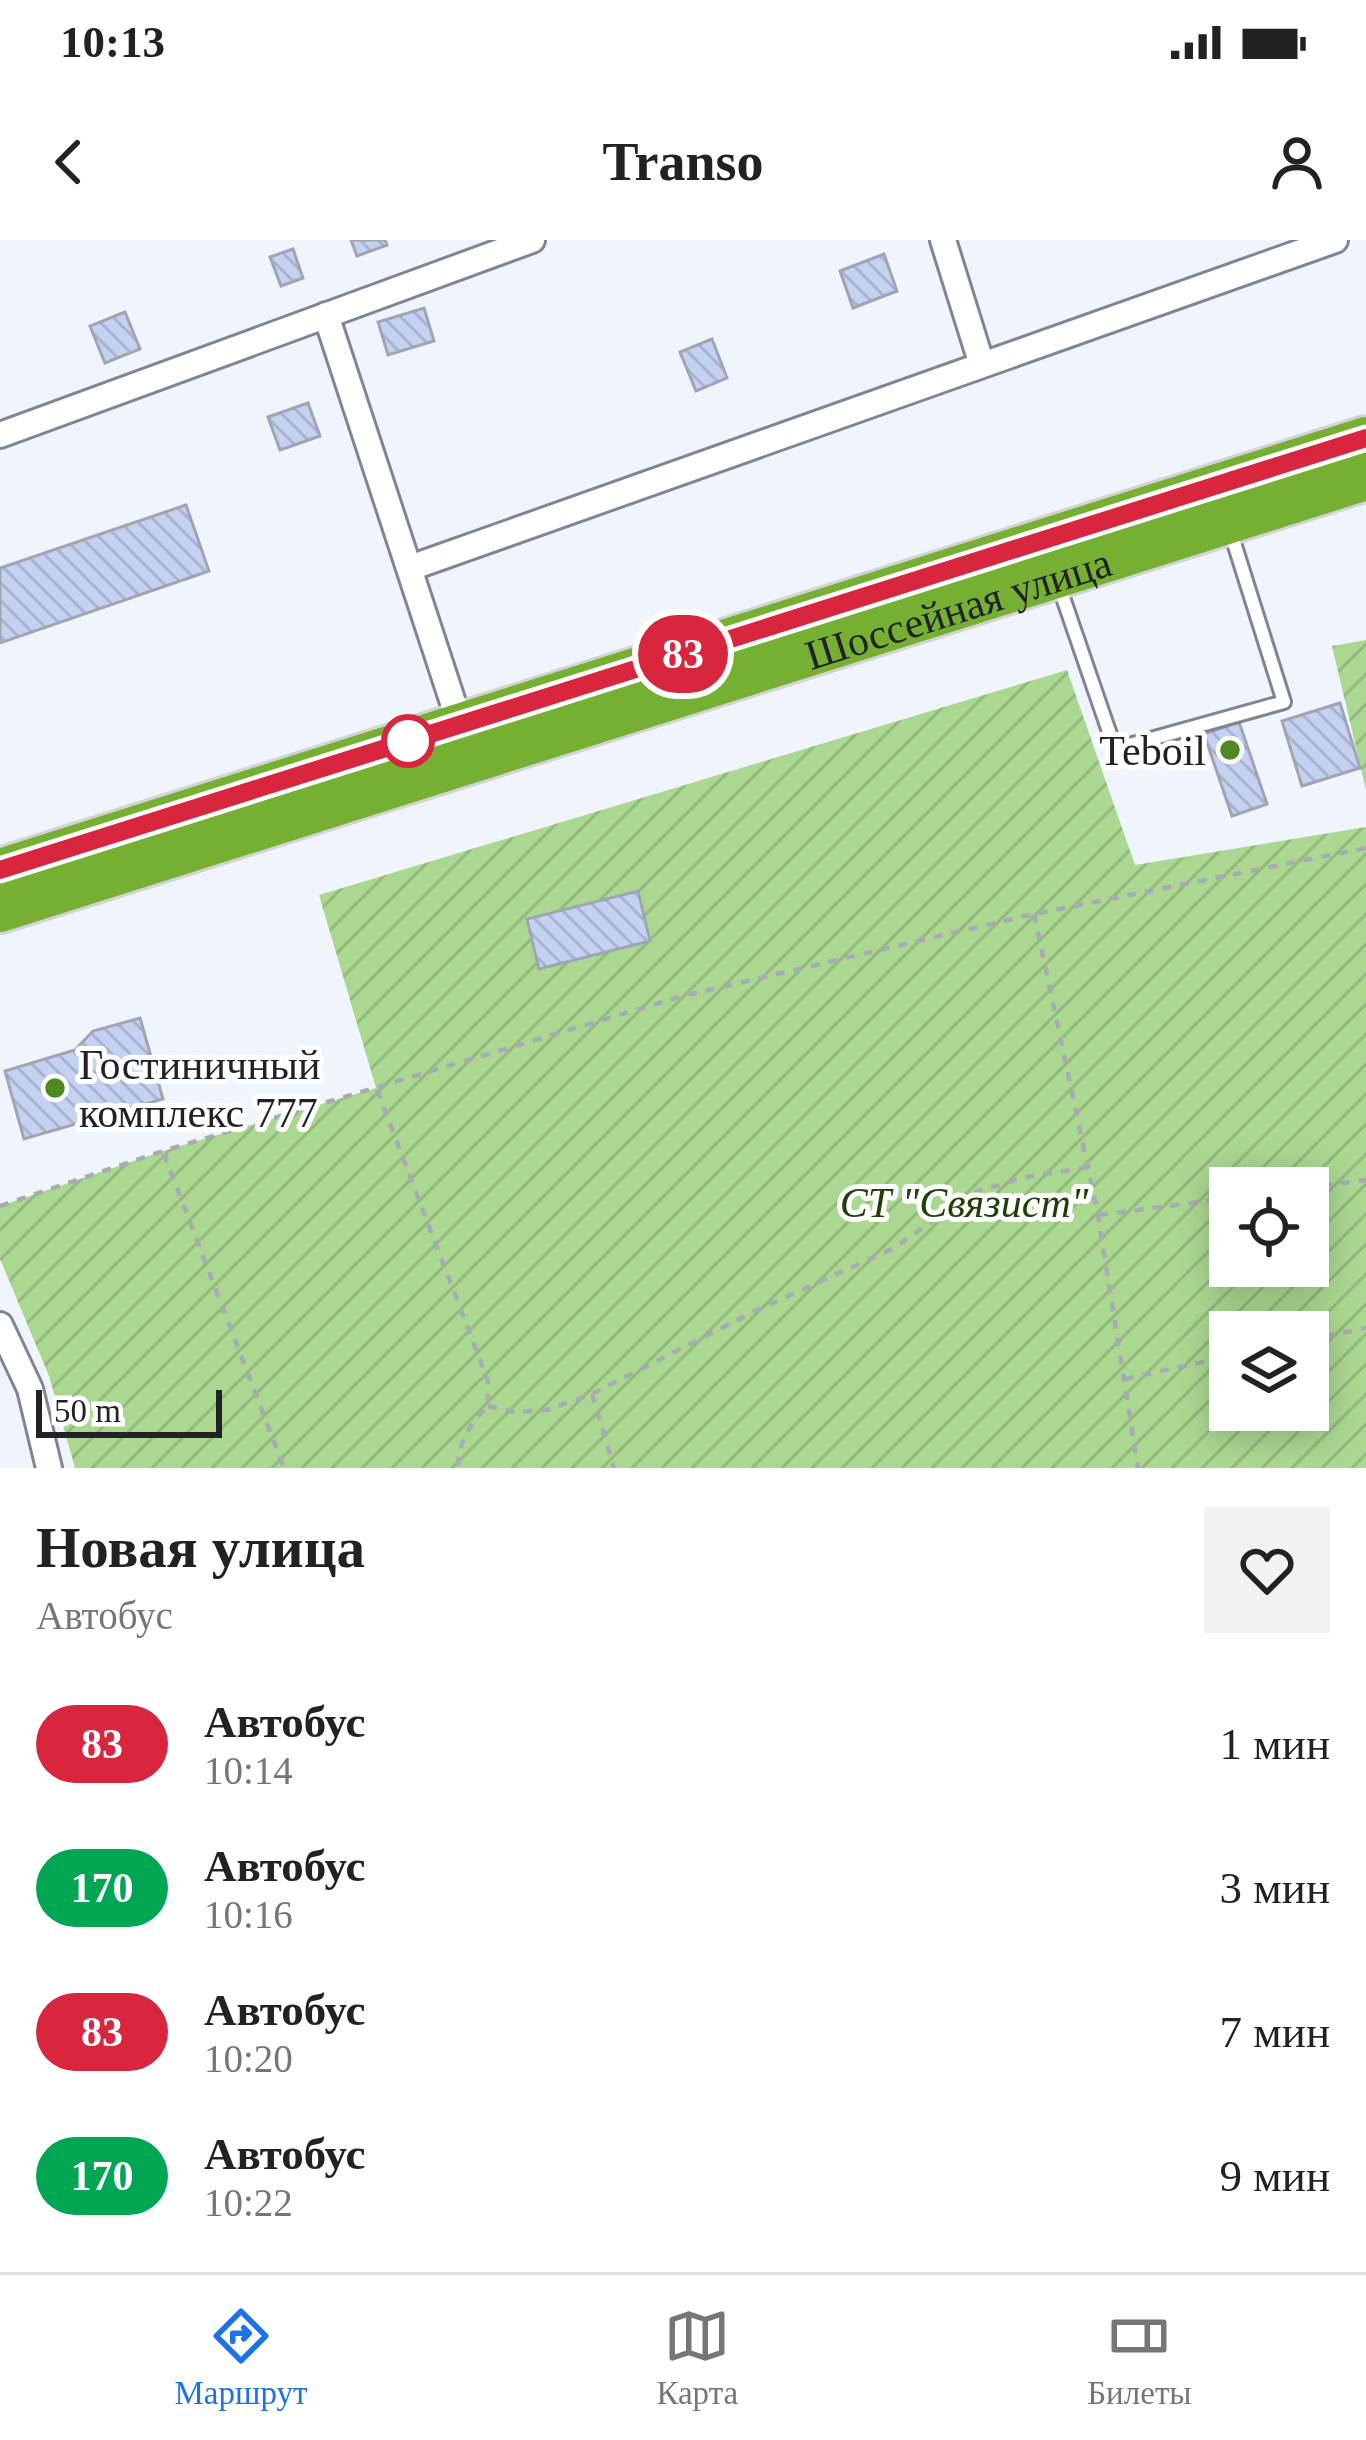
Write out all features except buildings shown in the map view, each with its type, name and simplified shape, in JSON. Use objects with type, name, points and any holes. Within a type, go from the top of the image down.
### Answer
[{"type":"highway","name":"Шоссейная улица","points":[[0,870],[1366,438]]},
{"type":"highway","name":"Шоссейная улица","points":[[0,911],[1366,479]]},
{"type":"street","points":[[0,435],[532,240]]},
{"type":"street","points":[[943,240],[982,365]]},
{"type":"street","points":[[410,568],[1335,240]]},
{"type":"street","points":[[326,315],[460,724]]},
{"type":"street","points":[[0,1325],[30,1389],[49,1468]]},
{"type":"lane","points":[[1056,577],[1115,749],[1283,702],[1228,523]]},
{"type":"path","points":[[0,1206],[163,1151],[683,996],[1034,914],[1366,848]]},
{"type":"path","points":[[1034,914],[1098,1215],[1138,1468]]},
{"type":"path","points":[[377,1088],[488,1381],[488,1406],[469,1425],[458,1468]]},
{"type":"path","points":[[163,1151],[284,1468]]},
{"type":"path","points":[[488,1406],[515,1412],[547,1410],[592,1394],[755,1311],[892,1249],[975,1192],[1026,1177],[1088,1167]]},
{"type":"path","points":[[1329,1185],[1366,1180]]},
{"type":"path","points":[[1098,1215],[1209,1201]]},
{"type":"path","points":[[1329,1336],[1366,1328]]},
{"type":"path","points":[[1125,1379],[1209,1361]]},
{"type":"path","points":[[592,1394],[614,1468]]},
{"type":"green space","points":[[1366,640],[1366,790],[1332,646]]},
{"type":"green space","name":"СТ \"Связист\"","points":[[1067,670],[1135,865],[1366,827],[1366,1468],[75,1468],[49,1376],[0,1259],[0,1206],[163,1151],[376,1088],[319,895]]},
{"type":"bus line","name":"83","points":[[0,870],[1366,438]]},
{"type":"place","name":"Teboil","points":[[1230,750]]},
{"type":"place","name":"Гостиничный комплекс 777","points":[[55,1088]]}]
